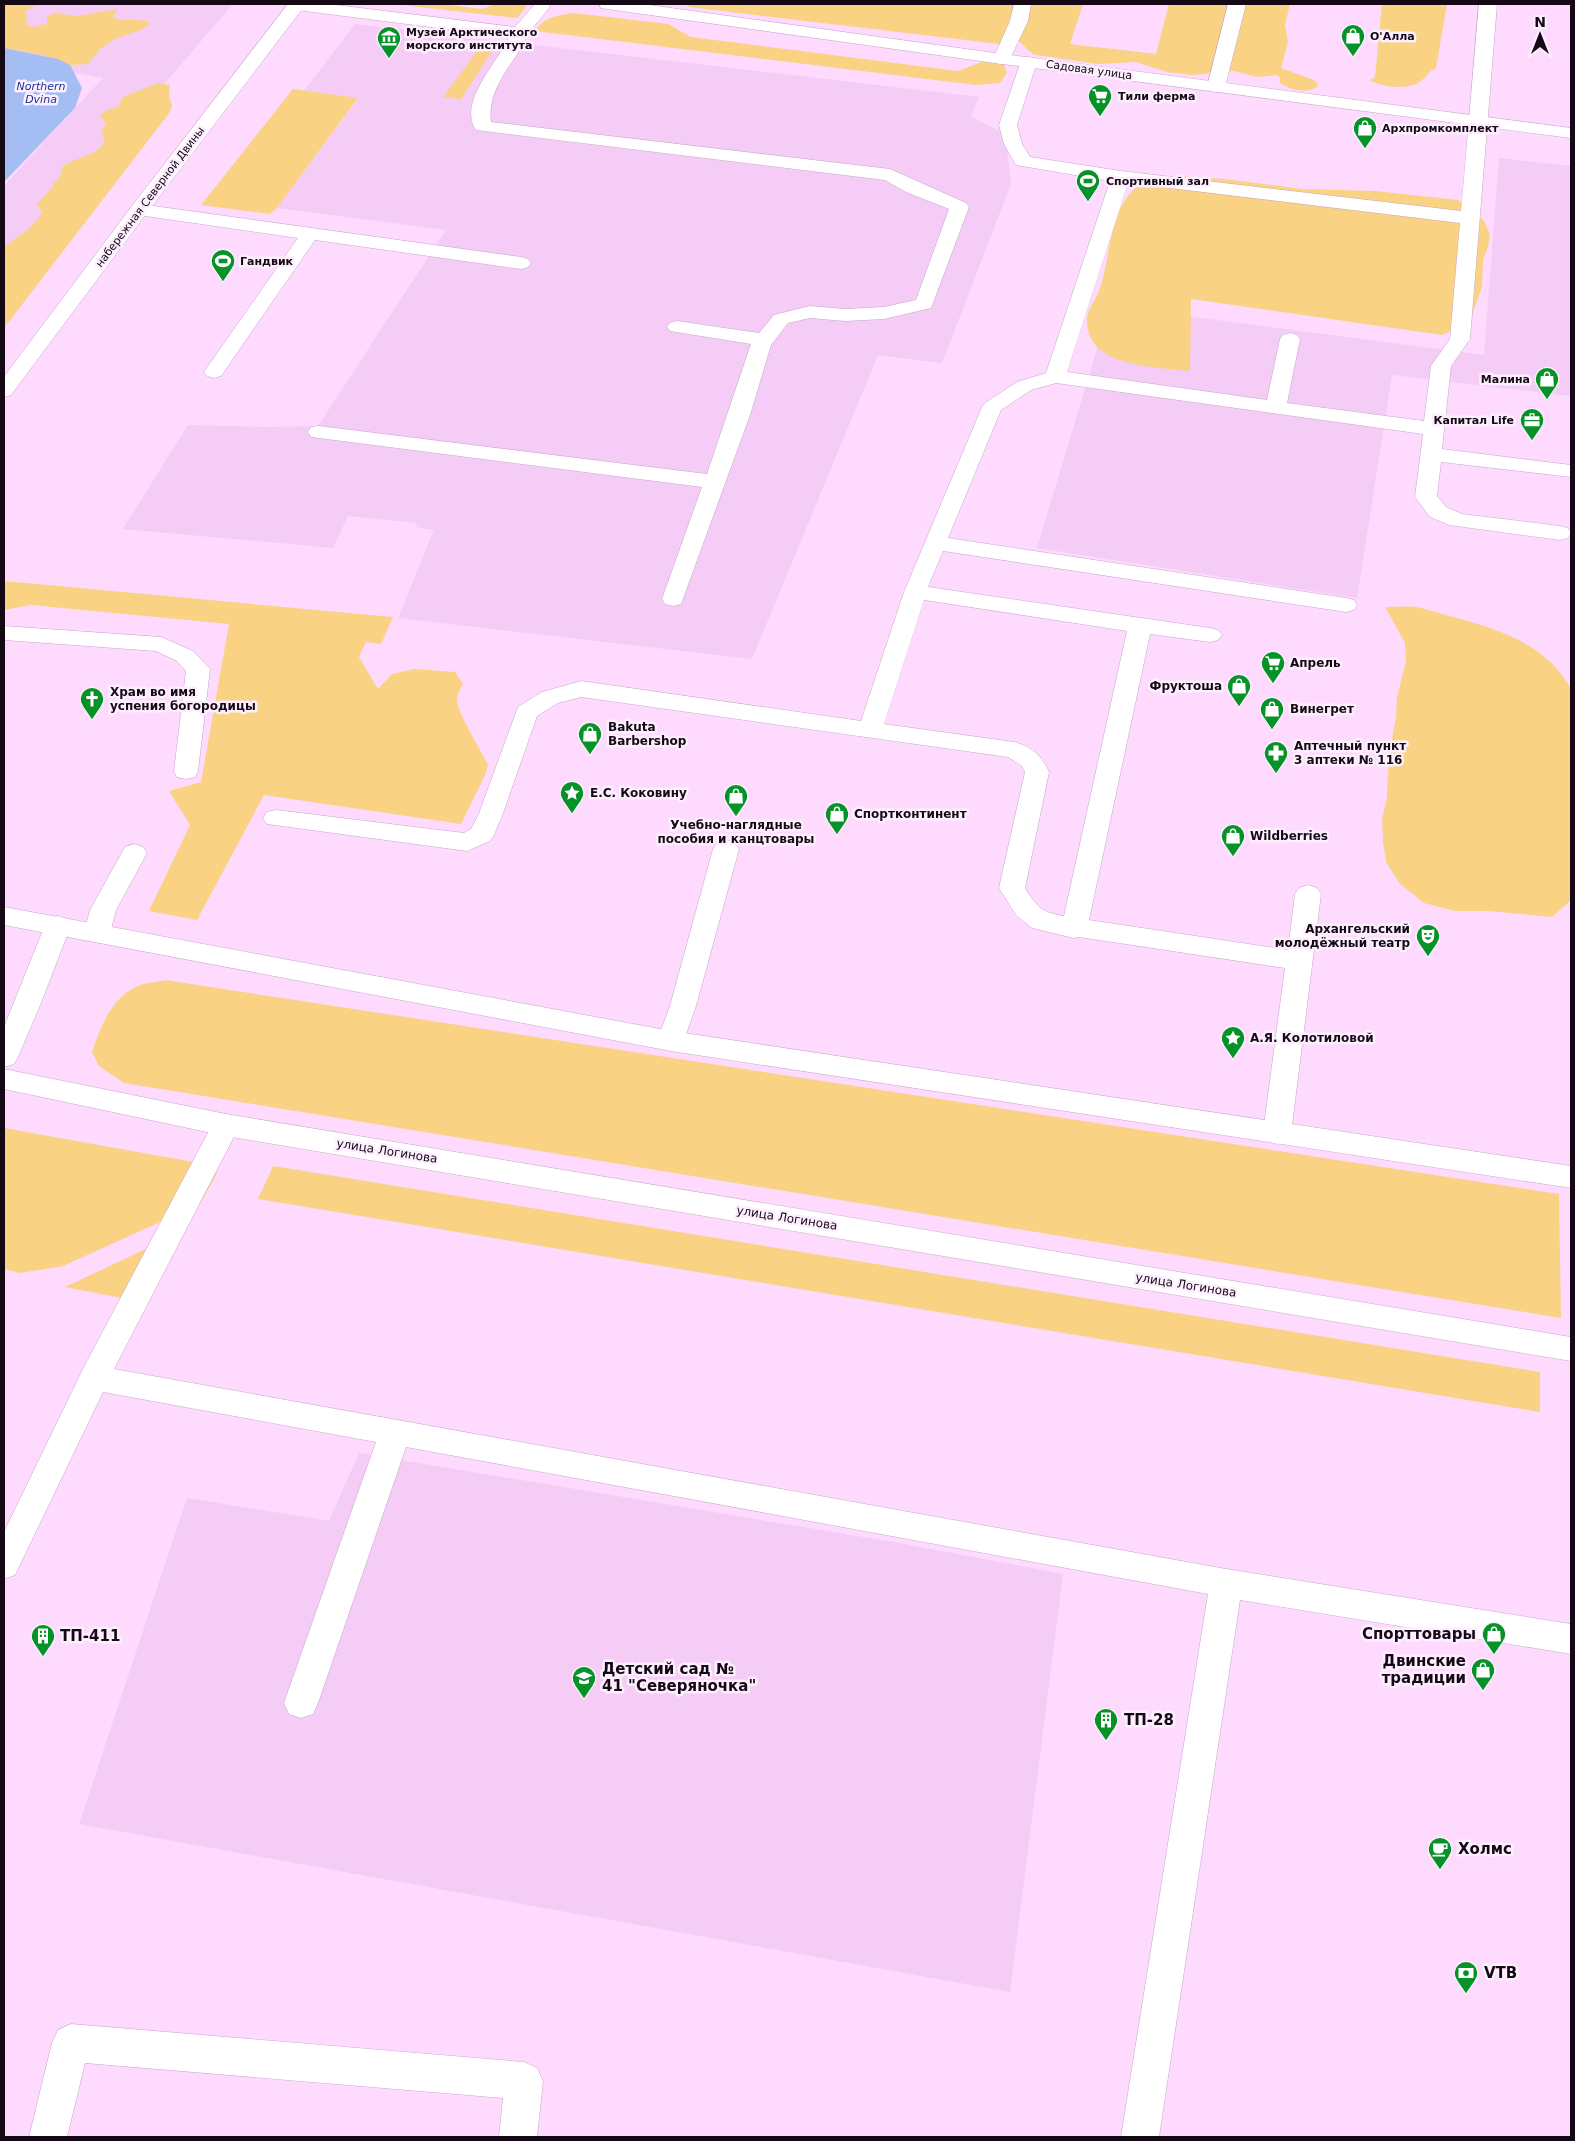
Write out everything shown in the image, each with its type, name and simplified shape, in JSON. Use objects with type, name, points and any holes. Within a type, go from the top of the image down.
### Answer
[{"type":"street","points":[[297,4],[519,33]]},
{"type":"street","name":"набережная Северной Двины","points":[[4,391],[139,210],[297,4]]},
{"type":"street","points":[[543,4],[532,20],[519,33],[515,43],[492,77],[480,109],[482,126],[890,175],[913,188],[959,207],[924,304],[884,313],[845,315],[810,312],[781,319],[761,344],[739,415],[673,599]]},
{"type":"street","name":"Садовая улица","points":[[608,4],[660,7],[1002,59],[1571,133]]},
{"type":"street","points":[[1002,59],[1019,21],[1023,4]]},
{"type":"street","points":[[1216,87],[1237,4]]},
{"type":"street","points":[[1488,4],[1460,339],[1441,366],[1426,497],[1438,512],[1457,520],[1560,533]]},
{"type":"street","points":[[1028,62],[1008,125],[1013,144],[1023,161],[1121,177],[1470,218]]},
{"type":"street","points":[[1055,377],[1121,177]]},
{"type":"street","points":[[139,210],[521,263]]},
{"type":"street","points":[[214,372],[310,234]]},
{"type":"street","points":[[677,327],[764,340]]},
{"type":"street","points":[[1276,407],[1290,339]]},
{"type":"street","points":[[870,730],[916,592],[992,407],[1024,386],[1055,377],[1434,429]]},
{"type":"street","points":[[319,432],[715,482]]},
{"type":"street","points":[[1431,454],[1571,471]]},
{"type":"street","points":[[935,543],[1346,605]]},
{"type":"street","points":[[916,592],[1001,606],[1210,635]]},
{"type":"street","points":[[1074,929],[1140,626]]},
{"type":"street","points":[[4,633],[161,644],[185,656],[198,669],[186,771]]},
{"type":"street","points":[[276,818],[467,842],[481,834],[490,816],[526,712],[550,697],[580,689],[1014,750],[1032,761],[1037,772],[1012,888],[1025,909],[1041,922],[1074,929],[1298,961]]},
{"type":"street","points":[[671,1041],[683,1006],[726,849]]},
{"type":"street","points":[[97,933],[102,910],[134,852]]},
{"type":"street","points":[[1276,1133],[1308,894]]},
{"type":"street","points":[[4,916],[671,1041],[1571,1177]]},
{"type":"street","points":[[4,1057],[16,1002],[58,925]]},
{"type":"street","name":"улица Логинова","points":[[4,1079],[226,1124],[1571,1349]]},
{"type":"street","points":[[4,1565],[94,1378],[226,1124]]},
{"type":"street","points":[[94,1378],[1226,1583],[1571,1639]]},
{"type":"street","points":[[301,1703],[394,1433]]},
{"type":"street","points":[[1140,2137],[1226,1583]]},
{"type":"street","points":[[48,2137],[71,2043],[524,2081],[518,2137]]},
{"type":"shaded area","points":[[4,4],[233,4],[4,270],[4,186],[103,78],[4,60]]},
{"type":"shaded area","points":[[4,4],[38,4],[25,11],[27,16],[26,24],[32,27],[47,24],[47,17],[53,13],[78,16],[117,9],[113,17],[124,20],[145,21],[149,22],[149,25],[117,38],[100,49],[88,64],[70,65],[44,55],[4,48]]},
{"type":"shaded area","points":[[393,4],[439,4],[483,9],[495,4],[524,4],[526,7],[517,18]]},
{"type":"shaded area","points":[[685,4],[1083,4],[1070,44],[1156,54],[1169,4],[1290,4],[1285,25],[1288,42],[1281,68],[1314,80],[1318,84],[1313,89],[1298,90],[1280,83],[1280,77],[1276,75],[1257,77],[1234,71],[1215,71],[1191,75],[1167,72],[1136,62],[1098,64],[1036,55],[1013,38],[999,44],[689,7]]},
{"type":"shaded area","points":[[1382,4],[1447,4],[1436,68],[1416,84],[1396,87],[1381,85],[1370,80],[1375,77]]},
{"type":"shaded area","points":[[574,13],[668,24],[691,37],[958,71],[984,61],[1004,64],[1007,73],[1000,83],[976,85],[535,31],[547,20]]},
{"type":"shaded area","points":[[355,24],[979,97],[971,117],[1005,133],[1011,184],[942,363],[878,355],[752,659],[398,618],[434,530],[416,527],[417,523],[348,516],[333,548],[123,529],[188,425],[318,426],[446,230],[277,208],[358,99],[303,92]]},
{"type":"shaded area","points":[[480,47],[494,48],[461,99],[443,97]]},
{"type":"shaded area","points":[[158,83],[170,85],[169,96],[172,105],[170,112],[4,328],[4,247],[36,222],[42,212],[37,204],[60,177],[63,166],[93,153],[102,145],[105,140],[101,132],[106,124],[100,116],[105,111],[119,106],[123,97]]},
{"type":"shaded area","points":[[293,89],[358,98],[277,208],[270,214],[201,205]]},
{"type":"shaded area","points":[[1499,158],[1571,166],[1571,396],[1392,375],[1357,598],[1037,548],[1110,306],[1484,355]]},
{"type":"shaded area","points":[[1175,176],[1225,179],[1302,189],[1376,191],[1458,200],[1484,221],[1490,234],[1483,260],[1482,287],[1472,315],[1460,327],[1442,335],[1191,299],[1190,371],[1138,365],[1112,357],[1093,342],[1087,326],[1087,317],[1100,288],[1114,225],[1124,201],[1132,191],[1152,181]]},
{"type":"shaded area","points":[[4,581],[393,617],[381,644],[366,642],[359,657],[378,689],[392,674],[414,669],[455,672],[463,684],[457,699],[458,705],[488,765],[486,773],[461,824],[264,795],[197,920],[149,911],[190,825],[169,791],[201,782],[229,624],[31,605],[4,610]]},
{"type":"shaded area","points":[[1385,607],[1416,607],[1485,626],[1519,640],[1548,660],[1561,673],[1571,689],[1571,900],[1552,917],[1488,911],[1455,911],[1424,903],[1400,884],[1386,862],[1382,820],[1387,797],[1389,756],[1396,717],[1397,697],[1406,661],[1405,643]]},
{"type":"shaded area","points":[[165,980],[1559,1194],[1561,1318],[124,1083],[99,1066],[92,1052],[99,1032],[109,1012],[122,996],[141,985]]},
{"type":"shaded area","points":[[4,1128],[205,1164],[217,1173],[200,1204],[63,1266],[20,1273],[4,1269]]},
{"type":"shaded area","points":[[273,1166],[1540,1372],[1540,1412],[258,1199]]},
{"type":"shaded area","points":[[184,1231],[148,1303],[65,1287]]},
{"type":"shaded area","name":"Детский сад № 41 \"Северяночка\"","points":[[359,1453],[899,1543],[1063,1574],[1010,1992],[79,1824],[187,1498],[329,1521]]},
{"type":"water","name":"Northern Dvina","points":[[4,48],[58,59],[70,65],[82,88],[75,108],[4,182]]},
{"type":"place","name":"О'Алла","points":[[1353,57]]},
{"type":"place","name":"Музей Арктического морского института","points":[[389,59]]},
{"type":"place","name":"Тили ферма","points":[[1100,117]]},
{"type":"place","name":"Архпромкомплект","points":[[1365,149]]},
{"type":"place","name":"Спортивный зал","points":[[1088,202]]},
{"type":"place","name":"Гандвик","points":[[223,282]]},
{"type":"place","name":"Малина","points":[[1547,400]]},
{"type":"place","name":"Капитал Life","points":[[1532,441]]},
{"type":"place","name":"Апрель","points":[[1273,684]]},
{"type":"place","name":"Фруктоша","points":[[1239,707]]},
{"type":"place","name":"Храм во имя успения богородицы","points":[[92,720]]},
{"type":"place","name":"Винегрет","points":[[1272,730]]},
{"type":"place","name":"Bakuta Barbershop","points":[[590,755]]},
{"type":"place","name":"Аптечный пункт 3 аптеки № 116","points":[[1276,774]]},
{"type":"place","name":"Е.С. Коковину","points":[[572,814]]},
{"type":"place","name":"Учебно-наглядные пособия и канцтовары","points":[[736,817]]},
{"type":"place","name":"Спортконтинент","points":[[837,835]]},
{"type":"place","name":"Wildberries","points":[[1233,857]]},
{"type":"place","name":"Архангельский молодёжный театр","points":[[1428,957]]},
{"type":"place","name":"А.Я. Колотиловой","points":[[1233,1059]]},
{"type":"place","name":"Спорттовары","points":[[1494,1655]]},
{"type":"place","name":"ТП-411","points":[[43,1657]]},
{"type":"place","name":"Двинские традиции","points":[[1483,1691]]},
{"type":"place","name":"Детский сад № 41 \"Северяночка\"","points":[[584,1699]]},
{"type":"place","name":"ТП-28","points":[[1106,1741]]},
{"type":"place","name":"Холмс","points":[[1440,1870]]},
{"type":"place","name":"VTB","points":[[1466,1994]]}]
